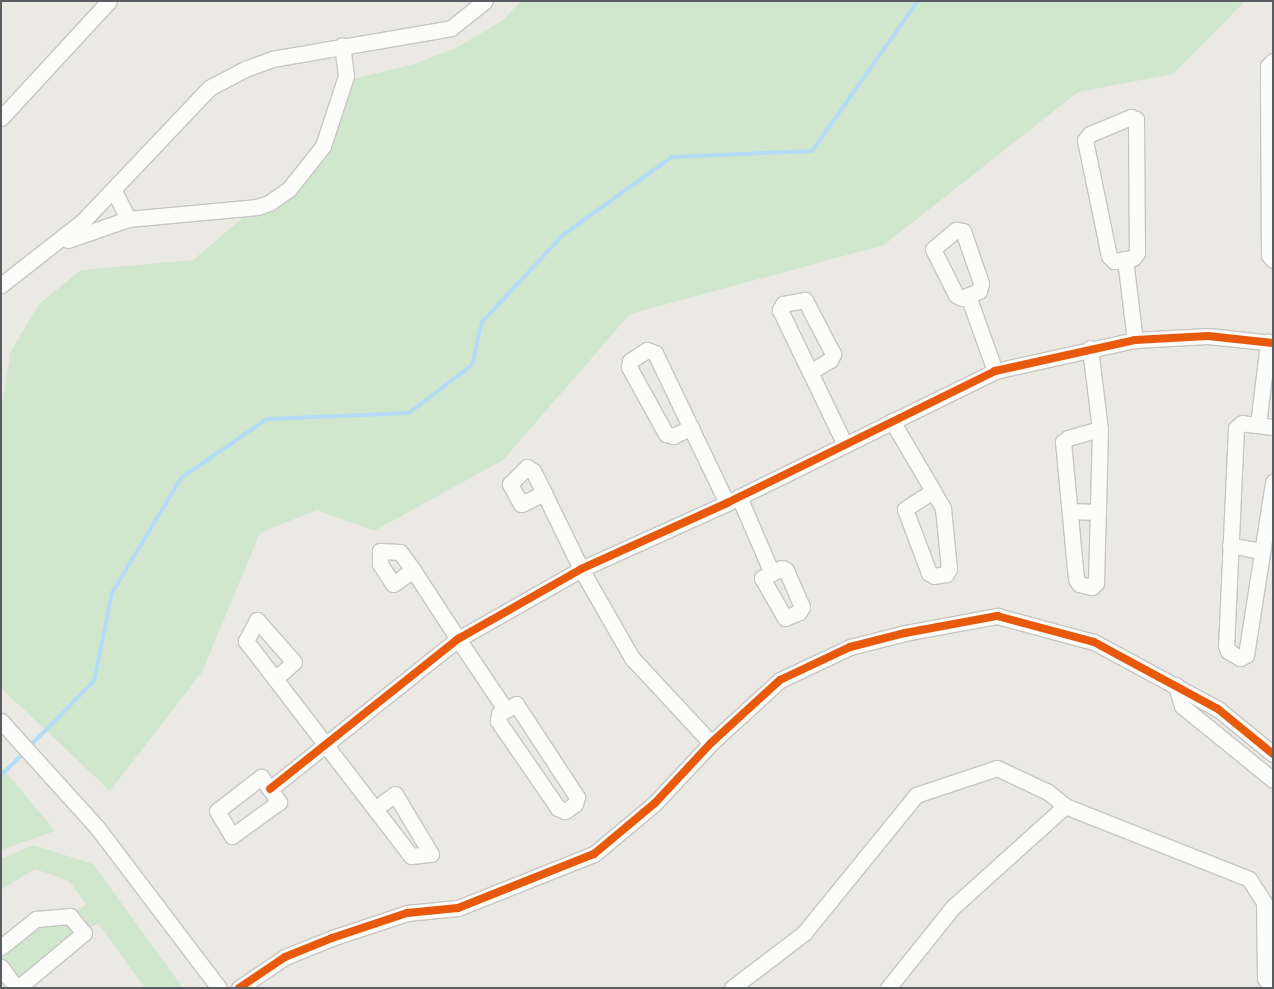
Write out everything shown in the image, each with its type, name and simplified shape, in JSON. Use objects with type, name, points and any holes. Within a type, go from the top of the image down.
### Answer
[{"type":"street","points":[[1,118],[110,1]]},
{"type":"street","points":[[1,285],[48,249],[114,191],[209,88],[245,69],[272,60],[342,45],[451,28],[485,1]]},
{"type":"street","points":[[48,249],[128,218],[257,207],[270,203],[289,189],[323,146],[346,76],[342,45]]},
{"type":"street","points":[[1273,61],[1268,66],[1270,158],[1269,255],[1273,260]]},
{"type":"street","points":[[1134,117],[1137,253],[1133,258],[1125,259],[1114,261],[1109,256],[1085,140],[1090,134],[1134,117]]},
{"type":"street","points":[[114,191],[128,218]]},
{"type":"street","points":[[1125,259],[1135,340]]},
{"type":"street","points":[[968,296],[995,370]]},
{"type":"street","points":[[810,372],[830,360],[832,354],[805,300],[783,304],[780,310],[845,445]]},
{"type":"street","points":[[270,788],[458,640],[581,569],[733,500],[995,370],[1090,348],[1135,340],[1208,336],[1271,342],[1266,426],[1242,423],[1236,428],[1226,645],[1228,651],[1240,658],[1246,655],[1273,482]]},
{"type":"street","points":[[1090,348],[1100,429],[1096,583],[1092,586],[1079,584],[1076,579],[1063,442],[1068,438],[1100,429]]},
{"type":"street","points":[[690,427],[673,436],[666,434],[629,367],[630,361],[647,350],[655,353],[690,427],[733,500],[771,571]]},
{"type":"street","points":[[892,421],[943,508],[950,569],[946,574],[934,576],[929,573],[905,509],[933,491]]},
{"type":"street","points":[[544,493],[581,569],[632,658],[710,743]]},
{"type":"street","points":[[1070,511],[1098,512]]},
{"type":"street","points":[[1230,545],[1262,551]]},
{"type":"street","points":[[412,570],[505,709]]},
{"type":"street","points":[[238,988],[285,957],[332,938],[407,913],[458,908],[594,854],[655,802],[710,743],[780,680],[850,647],[905,633],[997,616],[1094,642],[1218,709],[1273,754]]},
{"type":"street","points":[[275,679],[375,808]]},
{"type":"street","points":[[1176,685],[1182,706],[1273,780]]},
{"type":"street","points":[[512,705],[520,707],[576,797],[575,804],[565,811],[558,808],[498,721],[499,714],[505,709],[512,705]]},
{"type":"street","points":[[1,721],[96,826],[219,988]]},
{"type":"street","points":[[732,988],[804,933],[916,795],[997,768],[1048,792],[1065,806],[1249,879],[1268,900],[1265,978],[1271,988]]},
{"type":"street","points":[[888,988],[952,907],[1065,806]]},
{"type":"street","points":[[1,947],[36,919],[70,916],[84,933],[17,988],[1,967]]},
{"type":"green space","points":[[521,1],[1245,1],[1173,74],[1078,92],[884,245],[630,314],[503,460],[374,531],[317,510],[260,533],[202,672],[110,791],[1,688],[1,408],[11,351],[39,304],[81,270],[193,260],[324,148],[341,82],[414,64],[456,48],[503,20]]},
{"type":"green space","points":[[1,766],[55,831],[1,850]]},
{"type":"green space","points":[[33,845],[93,864],[183,988],[145,988],[98,923],[85,932],[72,914],[86,904],[69,881],[35,869],[1,890],[1,859]]},
{"type":"green space","points":[[67,920],[78,933],[17,983],[1,961],[1,952],[38,923]]},
{"type":"waterway","points":[[29,747],[94,681],[112,593],[181,478],[267,419],[409,413],[472,365],[482,322],[563,235],[672,157],[812,151],[918,1]]},
{"type":"waterway","points":[[1,775],[25,752]]},
{"type":"cycle path","points":[[270,789],[458,639],[581,569],[727,503],[995,371],[1135,340],[1208,336],[1273,343]]},
{"type":"cycle path","points":[[239,988],[285,957],[332,938],[407,913],[458,908],[594,854],[655,803],[711,743],[780,680],[850,647],[905,633],[997,616],[1094,642],[1218,709],[1273,754]]}]
